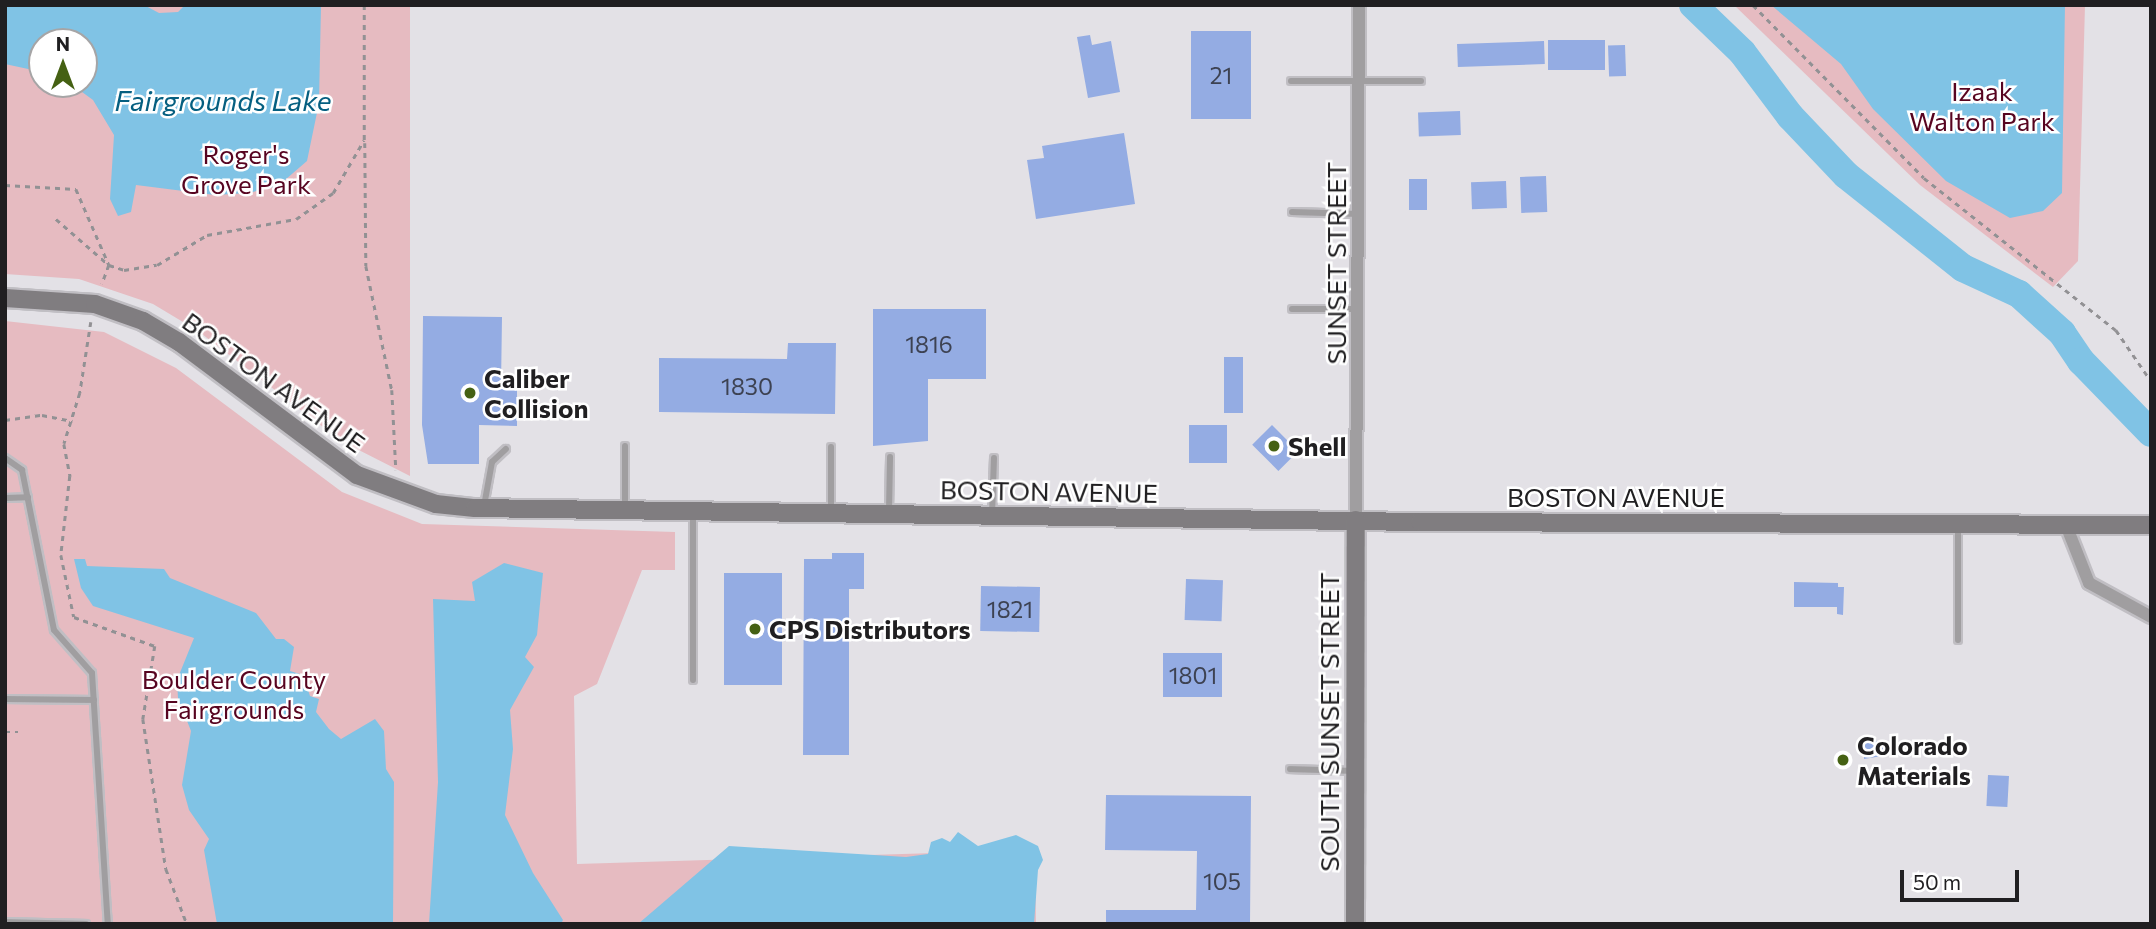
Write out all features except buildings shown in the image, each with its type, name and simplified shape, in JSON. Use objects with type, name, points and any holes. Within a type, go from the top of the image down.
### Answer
[{"type":"street","name":"SUNSET STREET","points":[[1356,520],[1359,5]]},
{"type":"street","name":"BOSTON AVENUE","points":[[5,298],[95,304],[143,321],[357,475],[436,504],[484,508],[889,516],[2151,525]]},
{"type":"street","name":"SOUTH SUNSET STREET","points":[[1355,924],[1356,520]]},
{"type":"street","points":[[2066,525],[2088,583],[2151,617]]},
{"type":"lane","points":[[1291,81],[1420,81]]},
{"type":"lane","points":[[1292,212],[1359,214]]},
{"type":"lane","points":[[1292,309],[1358,309]]},
{"type":"lane","points":[[625,446],[625,511]]},
{"type":"lane","points":[[831,447],[831,515]]},
{"type":"lane","points":[[484,508],[492,462],[506,449]]},
{"type":"lane","points":[[889,516],[890,457]]},
{"type":"lane","points":[[5,458],[22,470],[54,630],[92,673],[108,924]]},
{"type":"lane","points":[[992,517],[994,458]]},
{"type":"lane","points":[[5,498],[28,497]]},
{"type":"lane","points":[[692,680],[693,513]]},
{"type":"lane","points":[[1958,524],[1958,640]]},
{"type":"lane","points":[[5,699],[94,700]]},
{"type":"lane","points":[[1290,769],[1355,771]]},
{"type":"lane","points":[[5,922],[86,924]]},
{"type":"path","points":[[364,5],[366,266],[392,390],[396,470]]},
{"type":"path","points":[[1753,5],[1924,178],[2116,330],[2151,381]]},
{"type":"path","points":[[56,219],[110,265],[145,269],[207,235],[296,219],[333,193],[364,140]]},
{"type":"path","points":[[5,185],[76,189],[110,265],[102,284]]},
{"type":"path","points":[[91,322],[72,421],[64,444],[71,477],[61,555],[74,617],[155,646],[143,719],[166,869],[187,924]]},
{"type":"path","points":[[5,420],[42,415],[72,421]]},
{"type":"path","points":[[5,732],[18,732]]},
{"type":"green space","name":"Roger's Grove Park","points":[[5,5],[410,5],[410,476],[341,441],[198,331],[153,304],[79,279],[5,274]]},
{"type":"green space","name":"Izaak Walton Park","points":[[1734,5],[2085,5],[2078,261],[2053,287],[1920,185]]},
{"type":"green space","name":"Boulder County Fairgrounds","points":[[5,321],[104,332],[176,368],[342,492],[422,524],[675,532],[675,570],[642,570],[597,684],[574,696],[577,864],[1035,850],[1036,924],[5,924]]},
{"type":"water","name":"Fairgrounds Lake","points":[[5,5],[144,5],[159,13],[178,12],[185,5],[321,5],[319,103],[307,161],[278,186],[248,193],[215,195],[136,185],[131,212],[118,216],[110,199],[114,135],[90,98],[98,98],[98,28],[28,28],[28,69],[5,64]]},
{"type":"water","name":"Izaak Walton Park","points":[[1771,5],[2065,5],[2062,193],[2043,211],[2010,218],[1946,181],[1873,109],[1841,64]]},
{"type":"water","points":[[74,559],[85,559],[87,566],[164,569],[170,578],[256,613],[276,639],[284,639],[294,647],[290,671],[303,675],[310,696],[319,699],[316,712],[329,729],[341,739],[375,719],[384,731],[386,769],[394,782],[393,924],[217,924],[204,850],[209,839],[189,810],[182,785],[191,731],[178,698],[177,680],[194,638],[93,606],[81,588]]},
{"type":"water","points":[[504,563],[543,573],[537,635],[525,657],[534,667],[510,710],[513,749],[505,815],[533,873],[563,920],[561,924],[429,924],[438,782],[433,599],[475,601],[472,582]]},
{"type":"water","points":[[958,832],[978,846],[1016,835],[1038,846],[1043,860],[1038,870],[1034,924],[638,924],[729,846],[906,857],[928,854],[931,842],[942,838],[950,842]]},
{"type":"waterway","points":[[1693,5],[1742,52],[1790,116],[1846,175],[1963,268],[2019,294],[2062,333],[2081,361],[2151,433]]},
{"type":"place","name":"Caliber Collision","points":[[470,393]]},
{"type":"place","name":"Shell","points":[[1274,446]]},
{"type":"place","name":"CPS Distributors","points":[[755,629]]},
{"type":"place","name":"Colorado Materials","points":[[1843,760]]}]
